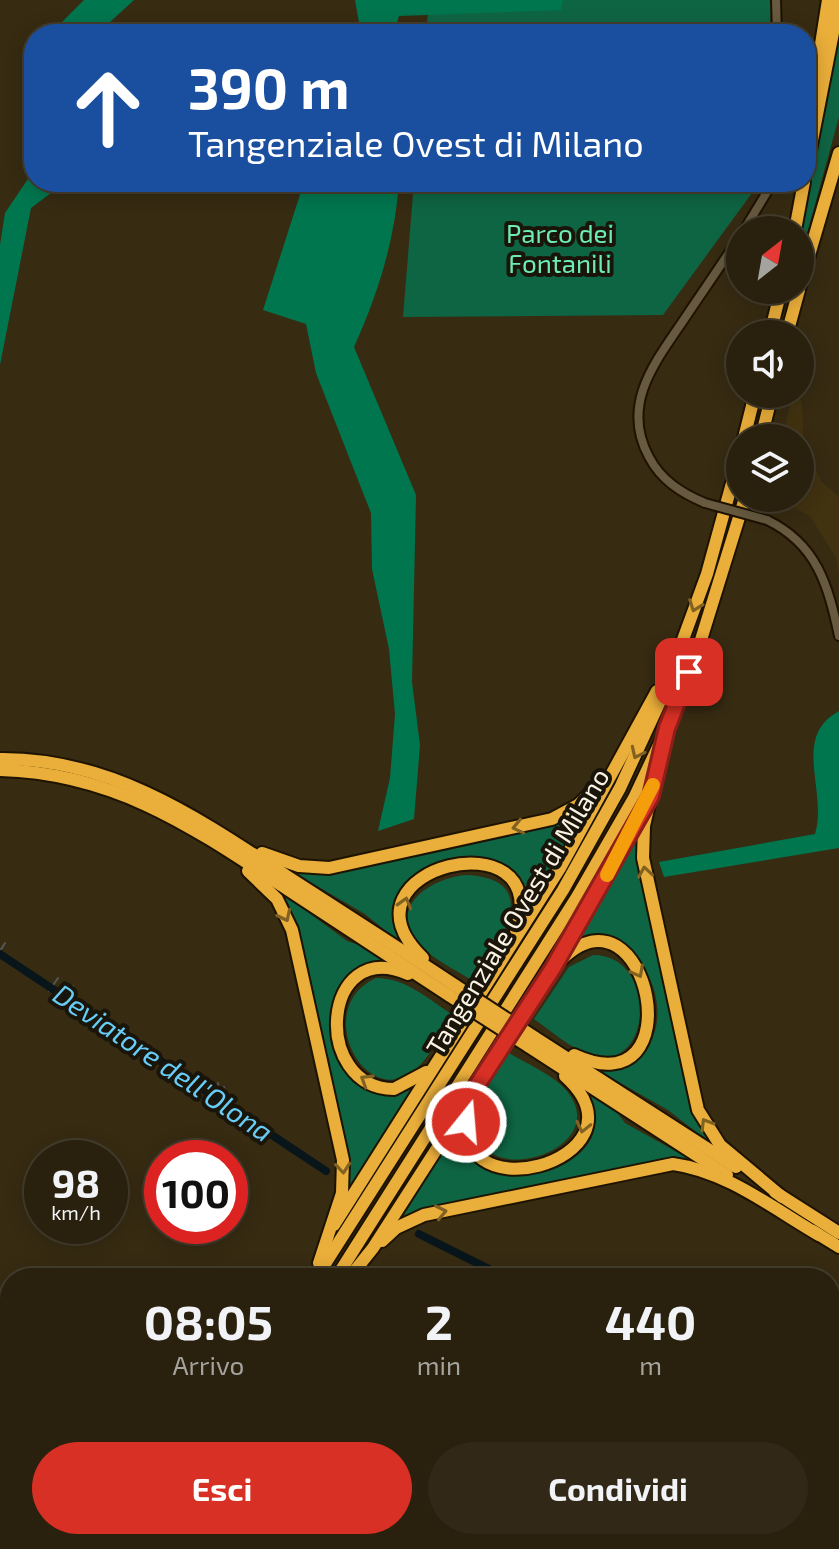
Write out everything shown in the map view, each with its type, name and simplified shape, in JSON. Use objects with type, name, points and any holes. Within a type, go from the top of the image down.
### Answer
[{"type":"highway","points":[[816,77],[828,0]]},
{"type":"highway","points":[[816,118],[839,2]]},
{"type":"highway","points":[[814,240],[839,153]]},
{"type":"highway","points":[[798,216],[802,192]]},
{"type":"highway","name":"Tangenziale Ovest di Milano","points":[[320,1268],[590,844],[647,732],[678,655],[707,574],[726,505]]},
{"type":"highway","name":"Tangenziale Ovest di Milano","points":[[342,1268],[598,863],[667,728],[705,629],[741,512]]},
{"type":"highway","points":[[334,1225],[560,868],[608,776],[678,655]]},
{"type":"highway","points":[[667,728],[642,841],[646,878],[698,1110],[720,1145],[838,1243]]},
{"type":"highway","points":[[0,759],[56,764],[116,779],[170,802],[215,836],[453,991],[782,1197]]},
{"type":"highway","points":[[0,770],[46,773],[109,788],[153,805],[215,836],[283,862],[329,868],[552,819],[578,805],[608,776]]},
{"type":"highway","points":[[357,1268],[373,1248],[553,968],[651,796]]},
{"type":"highway","points":[[215,836],[277,899],[292,930],[343,1160],[342,1193],[318,1268]]},
{"type":"highway","points":[[453,991],[413,948],[402,928],[404,897],[416,881],[439,869],[470,862],[503,872],[520,898],[519,919],[512,942]]},
{"type":"highway","points":[[531,1041],[600,1064],[618,1061],[634,1052],[647,1029],[647,989],[637,967],[620,950],[608,944],[586,944],[566,955],[553,968]]},
{"type":"highway","points":[[434,1065],[418,1078],[394,1089],[364,1081],[349,1066],[340,1043],[338,1005],[348,984],[358,975],[381,968],[403,972],[453,991]]},
{"type":"highway","points":[[474,1090],[467,1132],[474,1150],[486,1161],[502,1168],[532,1168],[573,1150],[586,1127],[587,1115],[580,1093],[531,1041]]},
{"type":"highway","points":[[531,1041],[819,1235]]},
{"type":"highway","points":[[373,1248],[396,1228],[424,1215],[673,1164],[717,1177],[838,1243]]},
{"type":"street","points":[[776,0],[777,24]]},
{"type":"street","points":[[752,216],[767,192]]},
{"type":"street","points":[[726,257],[673,336],[643,388],[638,433],[661,475],[688,496],[767,520],[800,541],[819,565],[839,636]]},
{"type":"shaded area","points":[[790,408],[802,408],[803,424],[786,424]]},
{"type":"shaded area","points":[[814,467],[822,482],[839,497],[839,575],[836,558],[810,516],[802,512],[814,512]]},
{"type":"green space","points":[[84,0],[134,0],[108,24],[60,24]]},
{"type":"green space","points":[[355,0],[563,0],[561,10],[399,16],[397,24],[359,24]]},
{"type":"green space","points":[[386,0],[771,0],[770,24],[427,24],[429,1]]},
{"type":"green space","points":[[839,39],[839,117],[812,216],[804,216],[809,192],[816,192],[816,157]]},
{"type":"green space","points":[[24,185],[24,192],[52,192],[31,208],[0,365],[0,245],[5,213]]},
{"type":"green space","points":[[301,192],[398,192],[384,266],[354,347],[416,495],[412,682],[420,745],[414,819],[378,831],[390,778],[395,714],[389,649],[372,569],[371,513],[316,373],[306,324],[263,310]]},
{"type":"green space","name":"Parco dei Fontanili","points":[[413,192],[753,192],[735,216],[726,216],[726,229],[663,315],[403,317]]},
{"type":"green space","points":[[839,711],[839,848],[664,877],[659,862],[815,834],[818,817],[814,750],[817,735],[825,722]]},
{"type":"green space","points":[[583,807],[588,809],[525,911],[520,889],[508,873],[491,863],[470,858],[449,860],[429,867],[411,880],[399,898],[396,910],[402,944],[365,914],[286,868],[302,871]]},
{"type":"green space","points":[[638,837],[639,871],[686,1090],[708,1141],[668,1110],[601,1072],[630,1063],[648,1046],[657,1023],[656,998],[647,974],[631,954],[609,942],[580,940]]},
{"type":"green space","points":[[466,875],[491,879],[505,888],[511,901],[503,934],[473,981],[420,945],[410,931],[408,918],[410,907],[427,888]]},
{"type":"green space","points":[[278,890],[347,941],[368,948],[389,962],[344,983],[334,1000],[332,1015],[343,1054],[355,1077],[375,1092],[389,1094],[413,1090],[349,1189],[296,929]]},
{"type":"green space","points":[[593,955],[614,960],[629,973],[638,992],[640,1012],[637,1032],[627,1047],[612,1056],[592,1055],[576,1049],[534,1019],[569,967]]},
{"type":"green space","points":[[376,978],[407,985],[453,1015],[423,1062],[399,1079],[381,1078],[365,1069],[353,1052],[347,1033],[347,1012],[357,993]]},
{"type":"green space","points":[[509,1053],[560,1084],[577,1112],[573,1131],[559,1146],[538,1156],[516,1160],[495,1155],[480,1142],[475,1118],[483,1093]]},
{"type":"green space","points":[[588,1092],[605,1096],[625,1123],[693,1161],[664,1158],[422,1209],[401,1220],[461,1121],[471,1153],[488,1168],[506,1174],[527,1175],[548,1171],[567,1163],[582,1151],[592,1135],[595,1114]]},
{"type":"waterway","points":[[0,951],[5,943]]},
{"type":"waterway","name":"Deviatore dell'Olona","points":[[0,954],[326,1171]]},
{"type":"waterway","points":[[49,991],[58,978]]},
{"type":"waterway","points":[[62,1000],[73,986]]},
{"type":"waterway","name":"Deviatore dell'Olona","points":[[218,1083],[223,1110]]},
{"type":"waterway","points":[[224,1087],[228,1108]]},
{"type":"waterway","name":"Deviatore dell'Olona","points":[[419,1234],[487,1268]]},
{"type":"slow traffic","points":[[607,875],[651,796],[653,785]]},
{"type":"route","points":[[466,1122],[474,1090],[553,968],[651,796],[667,728],[689,672]]}]
